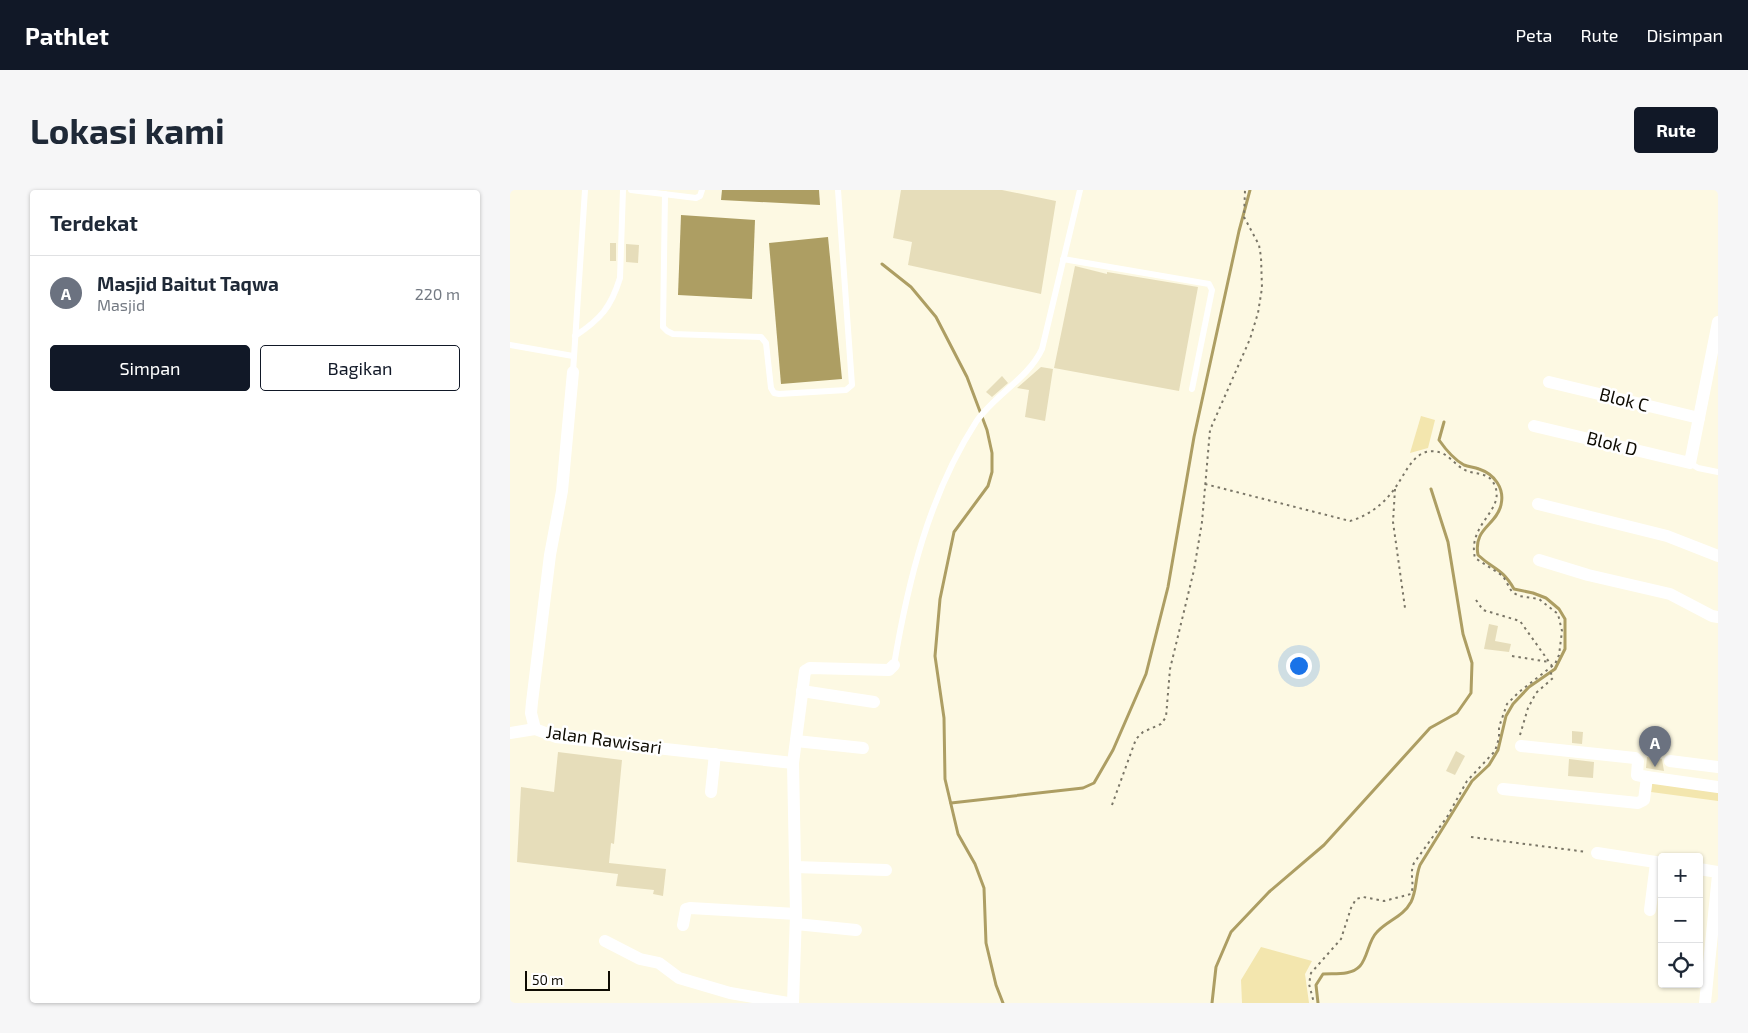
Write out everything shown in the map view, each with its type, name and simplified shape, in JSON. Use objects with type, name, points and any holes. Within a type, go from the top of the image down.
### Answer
[{"type":"street","points":[[1690,463],[1698,418],[1712,388],[1718,322]]},
{"type":"street","name":"Jalan Rawisari","points":[[573,372],[562,491],[550,555],[532,702],[531,713],[535,729],[556,741],[715,754],[794,764]]},
{"type":"street","name":"Blok C","points":[[1548,382],[1698,418]]},
{"type":"street","name":"Blok D","points":[[1534,426],[1690,463]]},
{"type":"street","points":[[1538,504],[1667,536],[1718,556]]},
{"type":"street","points":[[1539,560],[1588,575],[1670,594],[1712,616],[1718,617]]},
{"type":"street","points":[[793,1003],[796,919],[794,764],[805,671],[810,668],[889,670],[894,665]]},
{"type":"street","points":[[802,691],[874,702]]},
{"type":"street","points":[[510,732],[535,729]]},
{"type":"street","points":[[796,741],[863,748]]},
{"type":"street","points":[[1521,746],[1635,758],[1638,761],[1637,776],[1718,787]]},
{"type":"street","points":[[711,792],[715,754]]},
{"type":"street","points":[[1670,761],[1718,767]]},
{"type":"street","points":[[1503,789],[1642,803],[1647,777]]},
{"type":"street","points":[[1596,853],[1658,863]]},
{"type":"street","points":[[795,867],[886,870]]},
{"type":"street","points":[[1650,910],[1658,868]]},
{"type":"street","points":[[1703,870],[1718,873],[1715,943],[1705,1003]]},
{"type":"street","points":[[682,925],[683,914],[686,909],[690,908],[796,919],[856,930]]},
{"type":"street","points":[[605,941],[640,958],[659,963],[678,978],[730,993],[788,1003]]},
{"type":"lane","points":[[573,372],[585,190]]},
{"type":"lane","points":[[575,336],[595,323],[616,289],[620,278],[623,190]]},
{"type":"lane","points":[[631,190],[696,198],[700,196],[702,190]]},
{"type":"lane","points":[[665,194],[663,327],[673,334],[761,337],[766,342],[771,388],[774,392],[780,394],[846,390],[852,384],[838,190]]},
{"type":"lane","points":[[894,665],[909,586],[922,541],[961,447],[978,420],[1037,359],[1042,349],[1080,190]]},
{"type":"lane","points":[[1063,258],[1209,284],[1212,290],[1192,389]]},
{"type":"lane","points":[[510,345],[573,356]]},
{"type":"lane","points":[[1690,463],[1698,468],[1718,472]]},
{"type":"path","points":[[1112,805],[1136,739],[1143,732],[1161,724],[1166,717],[1168,677],[1194,570],[1202,522],[1210,430],[1250,339],[1258,313],[1262,288],[1261,257],[1259,245],[1242,211],[1245,190]]},
{"type":"path","points":[[1205,484],[1350,521],[1367,516],[1395,490],[1409,463],[1418,456],[1430,452],[1443,453],[1465,470],[1475,471],[1490,478],[1496,487],[1496,497],[1490,513],[1478,527],[1472,542],[1475,558],[1502,576],[1512,592],[1519,596],[1539,600],[1558,614],[1562,642],[1560,655],[1550,670],[1507,704],[1499,727],[1499,738],[1495,751],[1467,781],[1447,817],[1414,863],[1412,868],[1414,885],[1411,894],[1384,901],[1363,897],[1356,899],[1351,908],[1341,939],[1311,974],[1309,984],[1314,1003]]},
{"type":"path","points":[[1395,490],[1394,522],[1406,608]]},
{"type":"path","points":[[1476,600],[1483,610],[1520,621],[1552,666]]},
{"type":"path","points":[[1512,656],[1550,662]]},
{"type":"path","points":[[1521,746],[1518,743],[1528,708],[1536,694],[1553,678],[1550,670]]},
{"type":"path","points":[[1471,837],[1596,853]]},
{"type":"shaded area","points":[[722,190],[819,190],[820,205],[721,200]]},
{"type":"shaded area","points":[[681,215],[755,220],[752,299],[678,295]]},
{"type":"shaded area","points":[[828,237],[842,379],[781,384],[769,243]]},
{"type":"shaded area","points":[[1421,416],[1435,420],[1428,448],[1410,453]]},
{"type":"shaded area","points":[[1652,783],[1718,790],[1718,801],[1651,792]]},
{"type":"shaded area","points":[[1261,947],[1312,961],[1305,974],[1309,1003],[1242,1003],[1241,980]]},
{"type":"building","points":[[901,190],[1002,190],[1056,201],[1041,294],[908,265],[912,242],[893,238]]},
{"type":"building","points":[[610,243],[616,243],[616,261],[610,261]]},
{"type":"building","points":[[626,244],[639,245],[638,263],[626,262]]},
{"type":"building","points":[[1075,266],[1107,274],[1107,272],[1198,287],[1179,391],[1054,368]]},
{"type":"building","points":[[1041,367],[1053,369],[1045,421],[1025,417],[1029,390],[1017,388]]},
{"type":"building","points":[[1002,376],[1008,383],[992,397],[986,392]]},
{"type":"building","points":[[1489,624],[1498,626],[1495,641],[1511,644],[1509,652],[1484,649]]},
{"type":"building","points":[[1572,731],[1583,732],[1582,744],[1572,743]]},
{"type":"building","points":[[1456,751],[1465,756],[1455,775],[1446,771]]},
{"type":"building","points":[[558,752],[622,760],[614,844],[611,843],[609,863],[666,869],[663,896],[653,894],[654,890],[616,886],[618,874],[517,862],[521,787],[554,792]]},
{"type":"building","points":[[1647,757],[1662,759],[1664,771],[1646,768]]},
{"type":"building","points":[[1569,759],[1594,762],[1593,778],[1568,776]]},
{"type":"waterway","points":[[951,803],[1083,788],[1094,783],[1113,750],[1146,674],[1168,587],[1194,437],[1239,231],[1250,190]]},
{"type":"waterway","points":[[882,264],[911,287],[936,317],[967,377],[987,430],[992,453],[992,472],[988,486],[954,532],[940,599],[935,656],[944,718],[945,779],[958,834],[975,864],[984,888],[986,943],[996,985],[1003,1003]]},
{"type":"waterway","points":[[1318,1003],[1316,985],[1323,974],[1347,973],[1360,966],[1377,932],[1408,907],[1414,893],[1420,865],[1472,781],[1489,765],[1498,750],[1506,716],[1513,704],[1529,687],[1555,669],[1565,649],[1565,619],[1559,609],[1546,598],[1514,589],[1502,573],[1478,555],[1477,546],[1479,539],[1495,518],[1501,505],[1500,487],[1489,474],[1464,465],[1447,451],[1439,440],[1444,422]]},
{"type":"waterway","points":[[1212,1003],[1216,967],[1231,932],[1269,892],[1324,845],[1430,728],[1457,713],[1471,693],[1472,663],[1463,634],[1448,542],[1431,489]]},
{"type":"place","name":"Masjid Baitut Taqwa","points":[[1655,767]]}]
